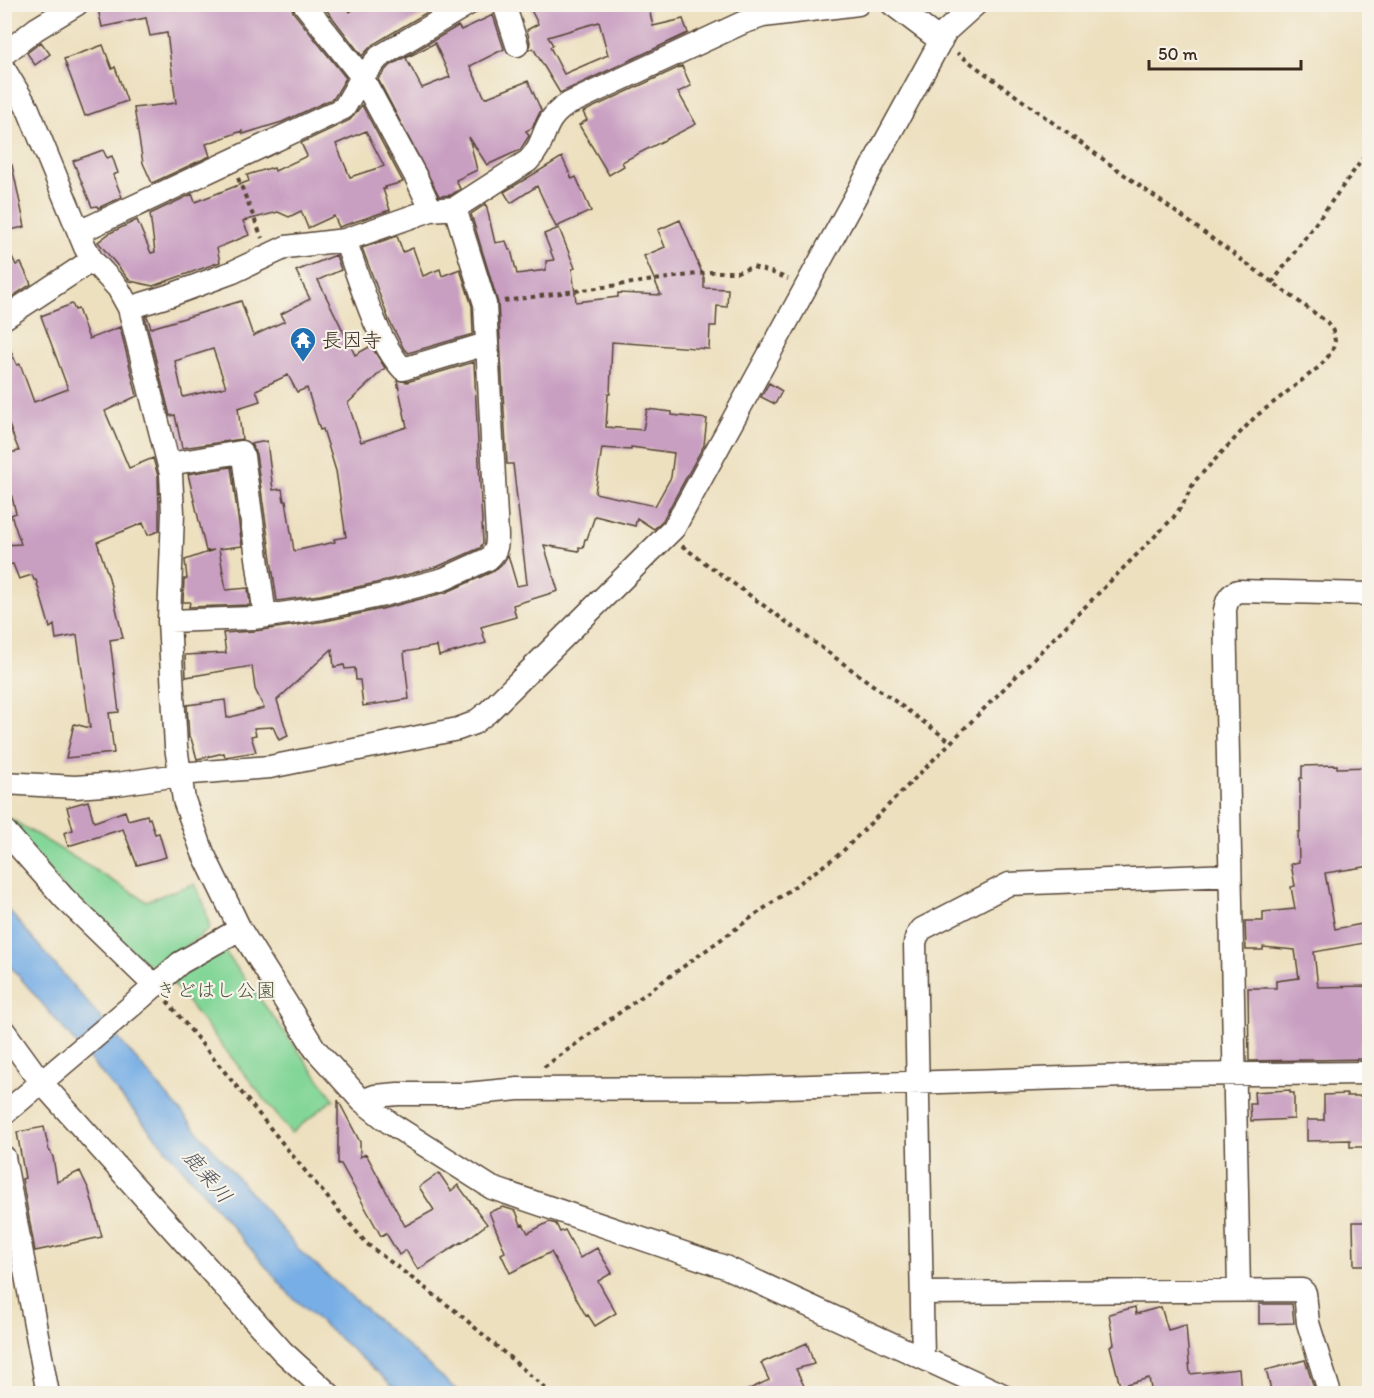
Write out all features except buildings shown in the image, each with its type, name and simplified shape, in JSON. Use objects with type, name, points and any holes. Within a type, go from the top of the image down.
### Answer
[{"type":"street","points":[[4,54],[77,4]]},
{"type":"street","points":[[304,4],[362,77],[417,179],[430,210]]},
{"type":"street","points":[[79,232],[344,108],[362,77],[379,57],[468,4]]},
{"type":"street","points":[[504,4],[517,45]]},
{"type":"street","points":[[129,308],[171,295],[286,247],[345,240],[430,210],[455,208],[528,161],[537,152],[546,126],[559,110],[742,23],[761,10],[858,4]]},
{"type":"street","points":[[892,4],[941,41]]},
{"type":"street","points":[[4,783],[75,787],[270,766],[458,729],[474,723],[488,712],[674,528],[946,31],[976,4]]},
{"type":"street","points":[[4,69],[28,109],[92,260],[118,288],[129,308],[169,464],[173,492],[170,621],[176,747],[184,800],[203,853],[240,929],[315,1049],[362,1101],[390,1123],[492,1188],[725,1267],[1001,1394]]},
{"type":"street","points":[[170,621],[265,616],[345,604],[444,579],[494,554],[497,548],[497,536],[485,304],[455,208]]},
{"type":"street","points":[[345,240],[378,329],[397,363],[403,369],[486,344]]},
{"type":"street","points":[[4,318],[92,260]]},
{"type":"street","points":[[169,464],[241,452],[265,616]]},
{"type":"street","points":[[1239,1290],[1225,621],[1227,601],[1232,594],[1238,591],[1370,594]]},
{"type":"street","points":[[4,830],[148,992]]},
{"type":"street","points":[[923,1358],[915,943],[917,936],[922,929],[1009,884],[1230,875]]},
{"type":"street","points":[[4,1114],[180,963],[240,929]]},
{"type":"street","points":[[4,1031],[47,1077],[283,1352],[329,1394]]},
{"type":"street","points":[[362,1101],[375,1096],[398,1094],[466,1094],[518,1089],[751,1088],[918,1081],[1370,1072]]},
{"type":"street","points":[[4,1157],[48,1394]]},
{"type":"street","points":[[923,1293],[1302,1290],[1305,1293],[1308,1323],[1330,1394]]},
{"type":"path","points":[[541,1068],[828,864],[1173,518],[1194,482],[1255,417],[1319,367],[1332,352],[1335,341],[1327,322],[1045,119],[941,41]]},
{"type":"path","points":[[1272,283],[1370,149]]},
{"type":"path","points":[[232,162],[269,255]]},
{"type":"path","points":[[485,304],[647,280],[711,272],[737,272],[753,267],[806,287]]},
{"type":"path","points":[[667,535],[951,742]]},
{"type":"path","points":[[148,992],[368,1244],[458,1313],[552,1394]]},
{"type":"green space","name":"きどはし公園","points":[[9,818],[146,901],[194,884],[204,904],[210,929],[161,964],[147,964],[72,897],[6,822]]},
{"type":"green space","name":"きどはし公園","points":[[223,949],[334,1099],[291,1133],[172,982]]},
{"type":"water","name":"鹿乗川","points":[[4,905],[302,1253],[460,1393],[401,1393],[290,1295],[5,960]]},
{"type":"place","name":"長因寺","points":[[303,363]]}]
